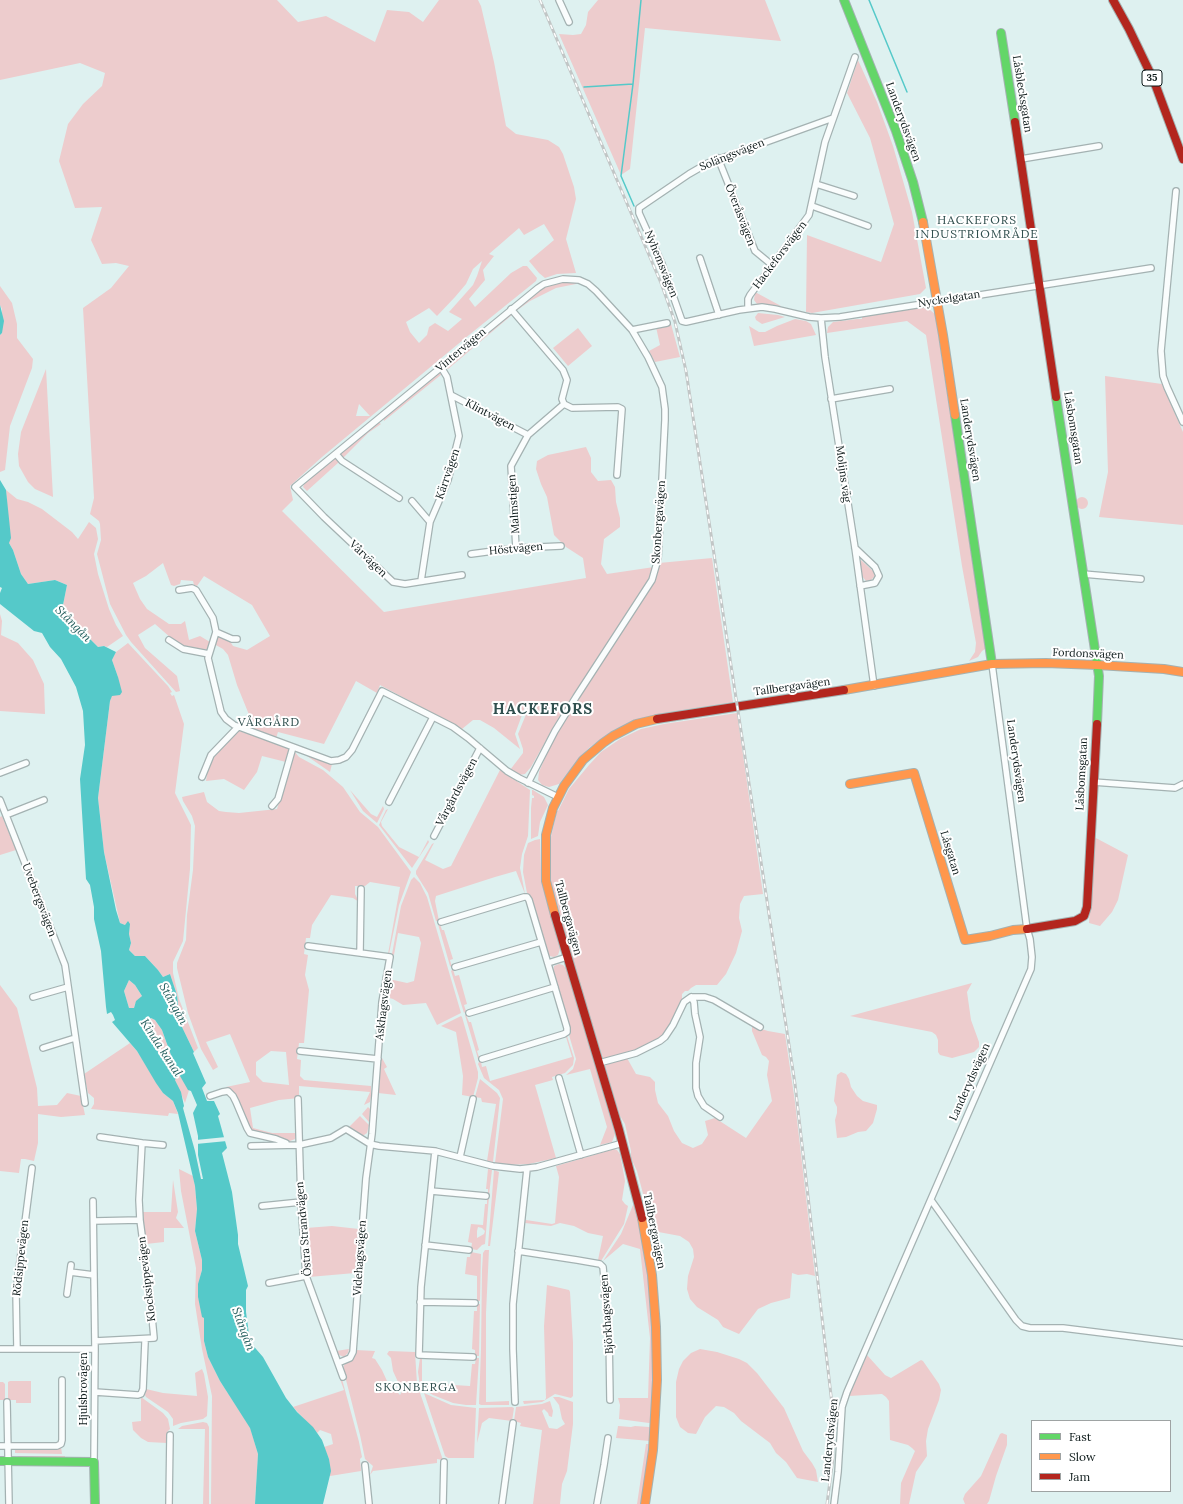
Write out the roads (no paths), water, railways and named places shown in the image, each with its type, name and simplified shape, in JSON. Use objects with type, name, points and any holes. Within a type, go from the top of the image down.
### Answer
[{"type":"street","points":[[559,0],[569,22]]},
{"type":"street","name":"Landerydsvägen","points":[[834,1504],[842,1407],[844,1400],[1030,971],[1032,957],[992,664],[938,301],[926,236],[905,156],[885,101],[844,0]]},
{"type":"street","name":"35","points":[[1113,0],[1130,29],[1154,80],[1183,159]]},
{"type":"street","name":"35","points":[[1120,0],[1146,49],[1159,78],[1183,144]]},
{"type":"street","name":"Låsblecksgatan","points":[[1001,32],[1040,285]]},
{"type":"street","name":"Hackeforsvägen","points":[[748,308],[748,300],[750,295],[809,215],[825,142],[855,57]]},
{"type":"street","name":"Solängsvägen","points":[[639,208],[700,167],[718,158],[833,118]]},
{"type":"street","points":[[1021,159],[1099,146]]},
{"type":"street","name":"Överåsvägen","points":[[718,158],[755,251],[772,265]]},
{"type":"street","points":[[816,184],[854,196]]},
{"type":"street","points":[[1176,191],[1161,351],[1167,387],[1183,422]]},
{"type":"street","points":[[812,206],[868,226]]},
{"type":"street","name":"Nyhemsvägen","points":[[639,208],[639,213],[662,264],[682,321],[686,322],[719,315]]},
{"type":"street","points":[[700,258],[719,315],[748,308]]},
{"type":"street","name":"Nyckelgatan","points":[[748,308],[768,308],[821,318],[840,317],[1151,268]]},
{"type":"street","name":"Vintervägen","points":[[295,487],[544,284],[563,279],[574,279],[584,282],[592,288],[632,330]]},
{"type":"street","name":"Låsbomsgatan","points":[[1027,929],[1075,921],[1081,919],[1086,912],[1099,676],[1040,285]]},
{"type":"street","points":[[511,310],[565,373],[567,380],[562,399],[564,404],[572,408],[618,407],[622,409],[623,413],[617,475]]},
{"type":"street","name":"Molijns väg","points":[[821,318],[874,686]]},
{"type":"street","points":[[632,330],[667,323]]},
{"type":"street","name":"Skonbergavägen","points":[[528,783],[555,731],[652,580],[657,564],[659,552],[665,409],[662,387],[659,379],[642,345],[632,330]]},
{"type":"street","name":"Kärrvägen","points":[[421,581],[430,522],[448,480],[458,442],[459,430],[447,377],[441,367]]},
{"type":"street","points":[[832,399],[890,390]]},
{"type":"street","name":"Klintvägen","points":[[451,395],[528,435]]},
{"type":"street","name":"Malmstigen","points":[[516,548],[511,466],[528,435],[564,404]]},
{"type":"street","points":[[336,454],[342,461],[399,498]]},
{"type":"street","name":"Vårvägen","points":[[295,487],[390,580],[401,584],[462,575]]},
{"type":"street","points":[[412,501],[430,522]]},
{"type":"street","name":"Höstvägen","points":[[471,554],[516,548],[561,546]]},
{"type":"street","points":[[855,548],[875,567],[879,576],[875,583],[860,586]]},
{"type":"street","points":[[1084,574],[1141,579]]},
{"type":"street","points":[[179,590],[192,588],[196,590],[213,618],[216,632],[232,639],[237,639]]},
{"type":"street","name":"Vårgårdsvägen","points":[[216,632],[208,658],[221,712],[229,722],[238,727],[331,761],[339,760],[346,757],[352,750],[382,691],[461,732],[508,771],[528,783],[558,797]]},
{"type":"street","points":[[169,640],[183,649],[209,654]]},
{"type":"street","name":"Fordonsvägen","points":[[992,664],[1046,663],[1097,665],[1156,668],[1183,672]]},
{"type":"street","name":"Tallbergavägen","points":[[645,1504],[651,1467],[655,1426],[657,1373],[656,1327],[652,1275],[645,1232],[623,1143],[551,903],[545,870],[546,834],[549,820],[558,797],[569,777],[591,752],[613,736],[636,724],[685,714],[874,686],[992,664]]},
{"type":"street","points":[[389,802],[433,717]]},
{"type":"street","points":[[202,777],[211,755],[238,727]]},
{"type":"street","points":[[272,806],[278,799],[293,747]]},
{"type":"street","name":"Vårgårdsvägen","points":[[434,836],[480,748]]},
{"type":"street","points":[[0,773],[26,763]]},
{"type":"street","name":"Låsgatan","points":[[850,784],[914,773],[965,940],[1013,930],[1027,929]]},
{"type":"street","points":[[1093,782],[1176,788],[1183,784]]},
{"type":"street","name":"Uvebergsvägen","points":[[0,800],[65,965],[85,1103]]},
{"type":"street","points":[[6,815],[44,800]]},
{"type":"street","points":[[360,953],[361,889]]},
{"type":"street","points":[[441,922],[525,897],[529,900],[548,963],[567,1028],[566,1033],[482,1059]]},
{"type":"street","points":[[455,967],[541,942]]},
{"type":"street","name":"Askhagsvägen","points":[[308,946],[390,957],[382,1002],[370,1144]]},
{"type":"street","points":[[548,963],[567,957]]},
{"type":"street","points":[[32,997],[68,987]]},
{"type":"street","points":[[469,1012],[555,987]]},
{"type":"street","points":[[599,1063],[636,1053],[660,1041],[665,1037],[673,1025],[684,1002],[691,996],[705,997],[714,1000],[760,1027]]},
{"type":"street","points":[[691,996],[694,1002],[700,1037],[696,1063],[696,1088],[698,1096],[704,1106],[720,1117]]},
{"type":"street","points":[[44,1048],[75,1038]]},
{"type":"street","points":[[300,1051],[378,1059]]},
{"type":"street","points":[[559,1078],[581,1155]]},
{"type":"street","points":[[210,1096],[228,1091],[236,1102],[250,1133],[276,1139],[288,1144]]},
{"type":"street","name":"Östra Strandvägen","points":[[298,1099],[298,1145],[306,1276],[343,1377]]},
{"type":"street","points":[[460,1157],[473,1099]]},
{"type":"street","points":[[250,1146],[288,1144],[298,1145],[331,1138],[346,1129],[370,1144],[379,1146],[435,1151],[503,1168],[527,1169],[623,1143]]},
{"type":"street","points":[[100,1137],[163,1145]]},
{"type":"street","name":"Klocksippevägen","points":[[95,1341],[154,1338],[140,1220],[142,1143]]},
{"type":"street","name":"Videhagsvägen","points":[[338,1363],[348,1360],[353,1352],[370,1144]]},
{"type":"street","points":[[435,1151],[420,1302],[419,1355],[473,1357]]},
{"type":"street","name":"Rödsippevägen","points":[[17,1349],[16,1292],[32,1168]]},
{"type":"street","points":[[515,1402],[513,1374],[513,1318],[518,1251],[527,1169]]},
{"type":"street","points":[[431,1191],[486,1196]]},
{"type":"street","points":[[931,1200],[1016,1320],[1022,1326],[1030,1328],[1071,1329],[1183,1343]]},
{"type":"street","name":"Hjulsbrovägen","points":[[93,1201],[95,1504]]},
{"type":"street","points":[[262,1206],[301,1202]]},
{"type":"street","name":"Klocksippevägen","points":[[94,1221],[140,1220]]},
{"type":"street","points":[[425,1245],[469,1250]]},
{"type":"street","name":"Björkhagsvägen","points":[[518,1251],[600,1264],[603,1267],[609,1333],[610,1400]]},
{"type":"street","points":[[67,1294],[71,1265]]},
{"type":"street","points":[[70,1272],[94,1275]]},
{"type":"street","points":[[268,1283],[306,1276]]},
{"type":"street","points":[[420,1302],[475,1303]]},
{"type":"street","points":[[95,1392],[141,1394],[143,1389],[144,1342]]},
{"type":"street","points":[[0,1349],[95,1348]]},
{"type":"street","points":[[0,1446],[57,1446],[61,1444],[62,1380]]},
{"type":"street","points":[[7,1402],[8,1446],[4,1461],[8,1504]]},
{"type":"street","points":[[502,1504],[513,1423]]},
{"type":"street","points":[[169,1504],[170,1435]]},
{"type":"street","points":[[597,1504],[608,1438]]},
{"type":"street","points":[[4,1461],[94,1462]]},
{"type":"street","points":[[443,1504],[444,1462]]},
{"type":"street","points":[[365,1465],[369,1504]]},
{"type":"water","points":[[0,305],[4,321],[2,333],[0,335]]},
{"type":"water","name":"Stångån","points":[[0,480],[6,490],[11,538],[9,543],[13,550],[21,574],[28,584],[55,580],[67,585],[63,605],[80,629],[98,647],[104,646],[116,652],[112,660],[122,692],[120,695],[112,696],[110,701],[98,798],[104,852],[116,910],[120,923],[125,925],[128,921],[130,924],[129,934],[131,943],[129,950],[135,956],[145,956],[163,977],[170,974],[177,995],[179,1016],[182,1027],[206,1083],[202,1088],[207,1101],[214,1101],[220,1114],[218,1116],[227,1148],[222,1153],[232,1192],[238,1244],[248,1286],[246,1290],[246,1312],[250,1342],[263,1357],[286,1398],[297,1412],[313,1427],[322,1440],[329,1459],[331,1471],[323,1504],[255,1504],[258,1454],[250,1428],[220,1381],[208,1357],[204,1341],[204,1318],[202,1317],[198,1297],[198,1284],[202,1270],[202,1260],[195,1231],[197,1209],[195,1186],[178,1113],[173,1101],[163,1093],[137,1051],[112,1022],[115,1020],[111,1012],[107,1014],[101,951],[94,919],[94,907],[90,885],[86,879],[80,779],[85,745],[83,711],[76,687],[61,659],[50,647],[42,633],[34,631],[0,604],[0,593],[2,588],[0,587]],"holes":[[[129,980],[135,985],[142,996],[136,1001],[134,1008],[129,1008],[124,991]],[[151,1018],[155,1020],[162,1030],[176,1069],[188,1090],[191,1091],[197,1105],[193,1113],[198,1136],[198,1155],[203,1179],[201,1179],[183,1108],[184,1106],[181,1092],[175,1080],[176,1078],[148,1037],[141,1022],[146,1028],[151,1030],[149,1020]]]},
{"type":"waterway","points":[[634,206],[621,176],[633,84],[641,0]]},
{"type":"waterway","points":[[869,0],[907,92]]},
{"type":"waterway","points":[[584,87],[633,84]]},
{"type":"railway","points":[[540,0],[661,283],[675,322],[686,371],[795,1084],[832,1404],[833,1458],[827,1504]]},
{"type":"district","name":"HACKEFORS INDUSTRIOMRÅDE","points":[[977,228]]},
{"type":"district","name":"HACKEFORS","points":[[543,710]]},
{"type":"district","name":"VÅRGÅRD","points":[[269,723]]},
{"type":"district","name":"SKONBERGA","points":[[416,1388]]},
{"type":"water label","name":"Kinda kanal","points":[[161,1048]]}]
